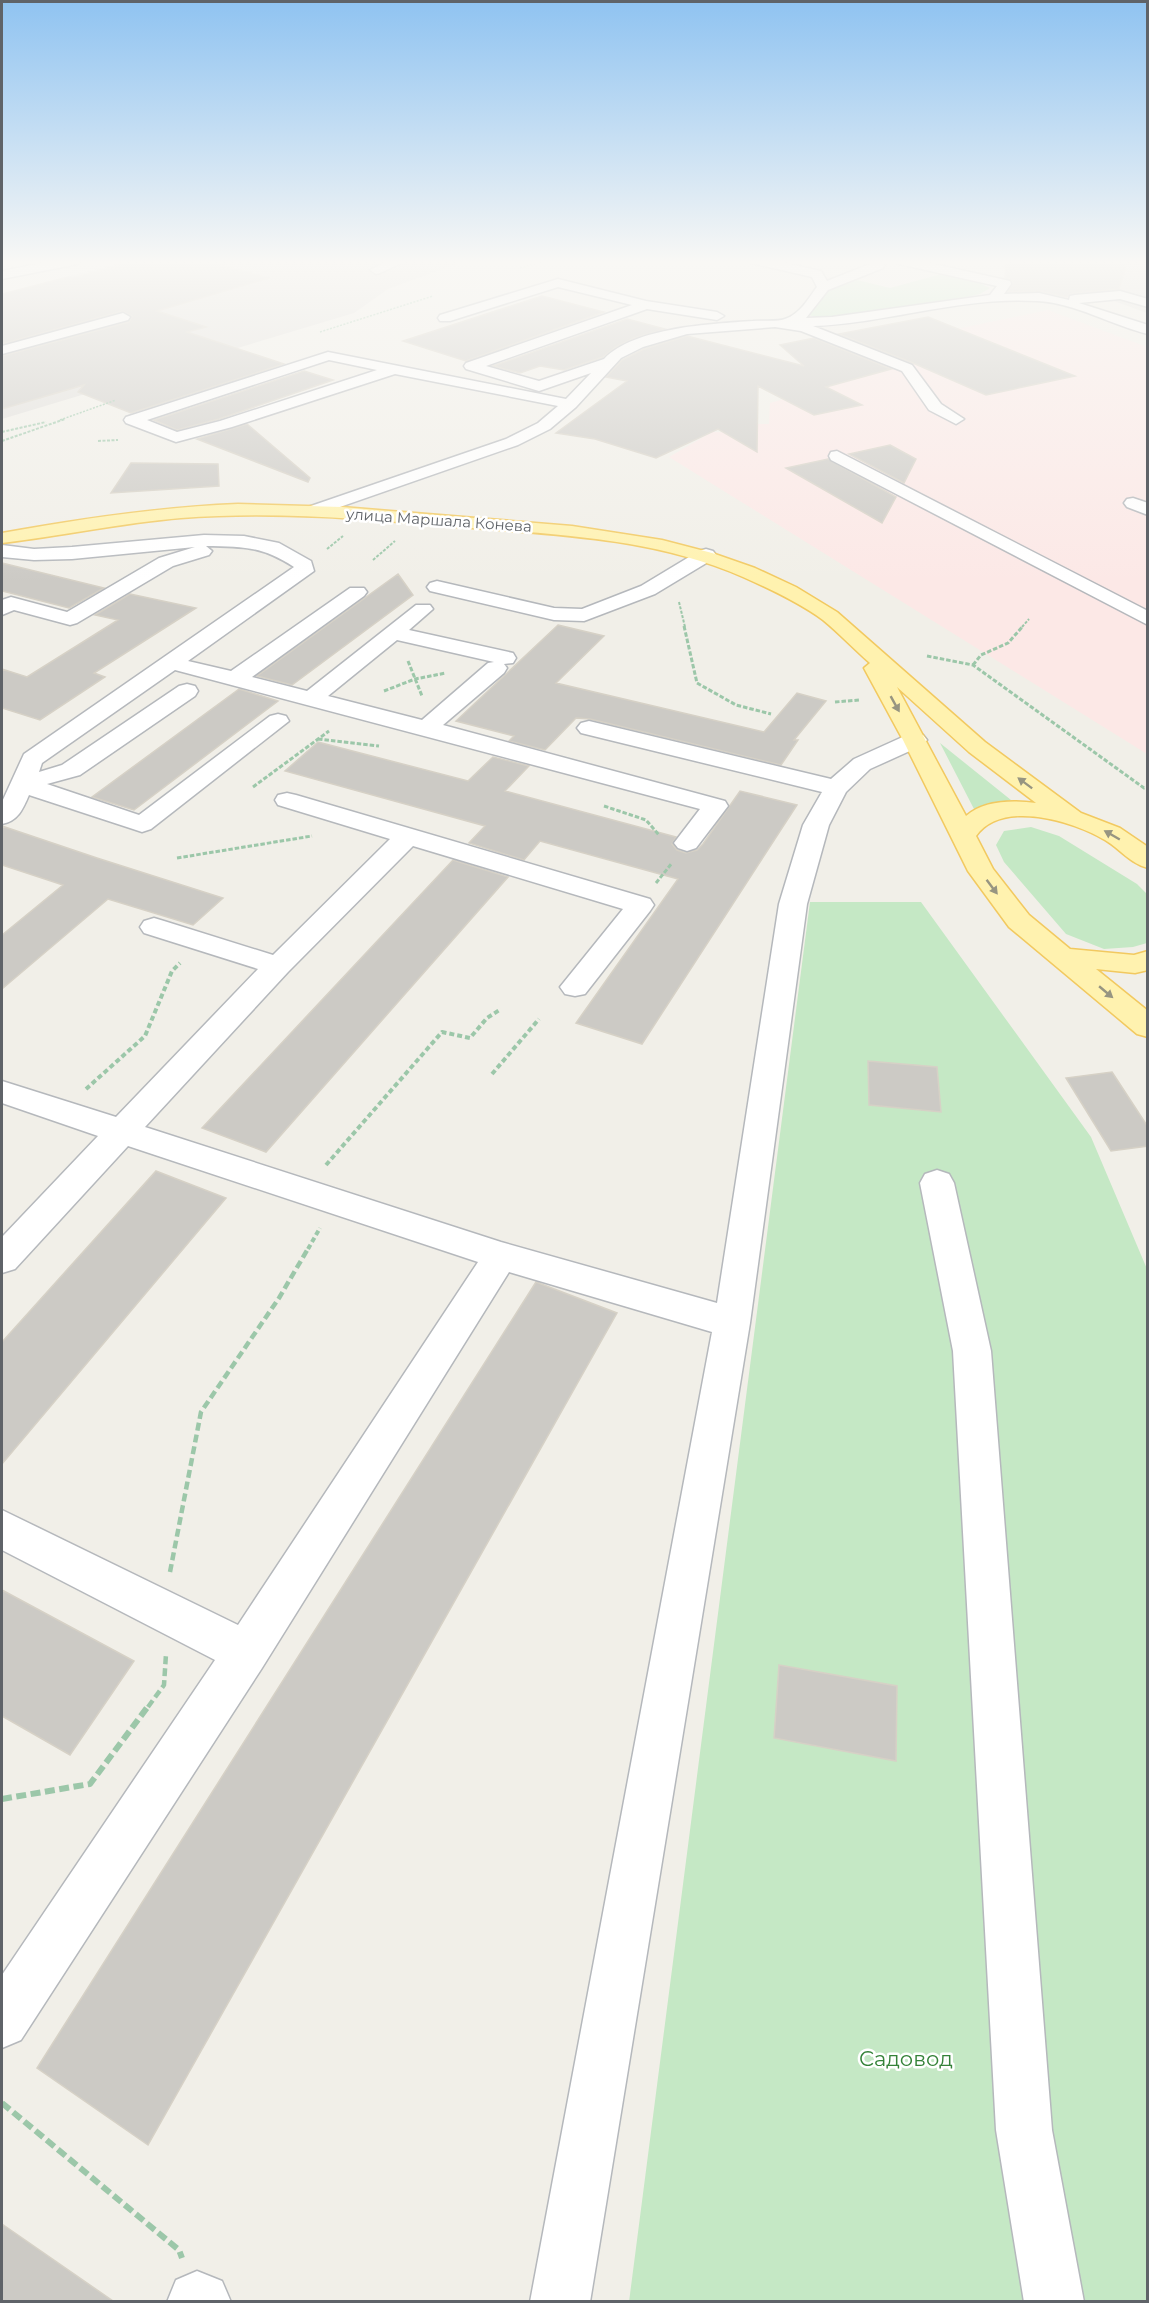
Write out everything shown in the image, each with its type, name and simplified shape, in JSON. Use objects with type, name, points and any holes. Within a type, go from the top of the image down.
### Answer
[{"type":"main road","name":"улица Маршала Конева","points":[[2,538],[170,514],[243,510],[314,511],[559,530],[640,541],[706,555],[774,582],[804,598],[830,616],[853,637]]},
{"type":"main road","points":[[853,637],[871,661],[915,740],[981,871],[1018,921],[1148,1028]]},
{"type":"main road","points":[[853,637],[977,747],[1072,818]]},
{"type":"main road","points":[[963,836],[978,818],[999,811],[1017,809],[1072,818],[1112,834],[1148,861]]},
{"type":"main road","points":[[1064,957],[1135,964],[1148,960]]},
{"type":"street","points":[[293,367],[132,420],[176,437],[226,424],[392,370]]},
{"type":"street","points":[[380,367],[570,405]]},
{"type":"street","points":[[476,367],[539,386],[594,367]]},
{"type":"street","points":[[314,511],[512,442],[544,426],[570,405],[605,367]]},
{"type":"street","points":[[906,367],[935,408],[956,419]]},
{"type":"street","points":[[837,456],[1148,619]]},
{"type":"street","points":[[2,609],[11,603],[70,619],[166,562],[232,541]]},
{"type":"street","points":[[2,551],[16,554],[48,554],[163,543],[232,541],[272,547],[295,555],[304,564],[304,571],[32,759],[11,809],[2,817]]},
{"type":"street","points":[[437,587],[554,614],[584,615],[648,590],[706,555]]},
{"type":"street","points":[[233,680],[357,592]]},
{"type":"street","points":[[311,699],[423,609]]},
{"type":"street","points":[[393,633],[500,663],[426,716]]},
{"type":"street","points":[[172,663],[311,699],[426,716],[716,806],[687,843]]},
{"type":"street","points":[[22,784],[71,770],[187,691]]},
{"type":"street","points":[[22,784],[142,824],[278,720]]},
{"type":"street","points":[[589,728],[836,788]]},
{"type":"street","points":[[560,2301],[732,1323],[793,904],[816,825],[836,788],[862,764],[915,740]]},
{"type":"street","points":[[287,800],[640,905],[575,987]]},
{"type":"street","points":[[2,1259],[278,966],[407,837]]},
{"type":"street","points":[[154,927],[278,966]]},
{"type":"street","points":[[2,1092],[501,1256],[732,1323]]},
{"type":"street","points":[[937,1183],[972,1351],[1024,2130],[1054,2301]]},
{"type":"street","points":[[2,2021],[246,1652],[501,1256]]},
{"type":"street","points":[[2,1529],[246,1652]]},
{"type":"path","points":[[2,432],[56,420]]},
{"type":"path","points":[[98,441],[120,440]]},
{"type":"path","points":[[327,549],[350,530]]},
{"type":"path","points":[[373,560],[400,536]]},
{"type":"path","points":[[673,575],[697,683],[736,705],[771,714]]},
{"type":"path","points":[[973,665],[981,655],[1008,644],[1029,619]]},
{"type":"path","points":[[405,654],[426,716]]},
{"type":"path","points":[[927,656],[973,665],[1097,756],[1144,788],[1148,787]]},
{"type":"path","points":[[382,691],[415,679],[456,671]]},
{"type":"path","points":[[836,702],[859,700]]},
{"type":"path","points":[[253,787],[331,729]]},
{"type":"path","points":[[318,739],[339,740]]},
{"type":"path","points":[[177,858],[320,835]]},
{"type":"path","points":[[640,905],[687,843]]},
{"type":"path","points":[[94,1082],[145,1036],[172,971]]},
{"type":"path","points":[[321,1170],[442,1032],[470,1038],[487,1018],[501,1009]]},
{"type":"path","points":[[492,1074],[539,1019]]},
{"type":"path","points":[[2,1799],[90,1784],[164,1685],[171,1565],[201,1412],[279,1298],[335,1202]]},
{"type":"path","points":[[2,2103],[192,2284]]},
{"type":"shaded area","points":[[2,367],[173,367],[2,419]]},
{"type":"shaded area","points":[[853,367],[1147,367],[1147,754],[669,457],[712,432],[756,433],[758,424],[769,424],[770,403],[861,377]]},
{"type":"green space","points":[[940,743],[1011,800],[974,809]]},
{"type":"green space","points":[[1031,827],[1059,836],[1137,884],[1147,894],[1147,943],[1133,947],[1104,949],[1066,934],[1004,862],[996,845],[1004,831]]},
{"type":"green space","name":"Садовод","points":[[810,902],[921,902],[1091,1137],[1147,1269],[1147,2301],[629,2302]]},
{"type":"building","points":[[2,367],[273,367],[131,413],[78,392],[84,385],[2,409]]},
{"type":"building","points":[[499,367],[536,367],[520,373]]},
{"type":"building","points":[[549,367],[572,367],[564,370]]},
{"type":"building","points":[[615,367],[891,369],[826,387],[862,405],[814,415],[758,386],[757,452],[718,429],[656,458],[595,439],[556,433],[627,381],[606,377]]},
{"type":"building","points":[[923,367],[1054,367],[1075,376],[986,395]]},
{"type":"building","points":[[304,371],[333,380],[219,419],[177,430],[154,420]]},
{"type":"building","points":[[247,424],[310,478],[308,482],[197,439]]},
{"type":"building","points":[[890,445],[916,459],[904,483],[849,454]]},
{"type":"building","points":[[828,459],[896,497],[882,523],[786,468]]},
{"type":"building","points":[[131,463],[218,464],[219,486],[111,493]]},
{"type":"building","points":[[2,563],[104,588],[69,608],[2,591]]},
{"type":"building","points":[[398,574],[413,595],[292,685],[257,676]]},
{"type":"building","points":[[130,594],[196,608],[94,673],[105,677],[40,720],[2,708],[2,669],[27,677],[118,620],[95,615]]},
{"type":"building","points":[[558,625],[604,636],[556,683],[764,732],[797,693],[826,701],[794,740],[798,740],[781,765],[590,719],[576,718],[545,750],[509,741],[514,736],[456,721]]},
{"type":"building","points":[[239,689],[278,701],[134,810],[92,797]]},
{"type":"building","points":[[318,742],[468,781],[493,757],[529,766],[505,791],[676,837],[672,844],[677,850],[686,853],[697,850],[703,844],[740,791],[797,805],[642,1044],[576,1023],[678,879],[540,841],[524,860],[469,843],[485,826],[285,771]]},
{"type":"building","points":[[2,826],[223,898],[193,925],[108,899],[2,989],[2,935],[63,885],[2,865]]},
{"type":"building","points":[[453,860],[508,877],[266,1152],[202,1128]]},
{"type":"building","points":[[868,1061],[937,1067],[941,1112],[869,1105]]},
{"type":"building","points":[[1112,1072],[1148,1127],[1148,1146],[1111,1151],[1066,1078]]},
{"type":"building","points":[[156,1171],[226,1198],[2,1464],[2,1342]]},
{"type":"building","points":[[536,1282],[617,1313],[148,2145],[37,2068]]},
{"type":"building","points":[[2,1590],[134,1661],[70,1755],[2,1716]]},
{"type":"building","points":[[779,1665],[897,1686],[896,1761],[774,1738]]},
{"type":"building","points":[[2,2224],[113,2301],[2,2301]]}]
